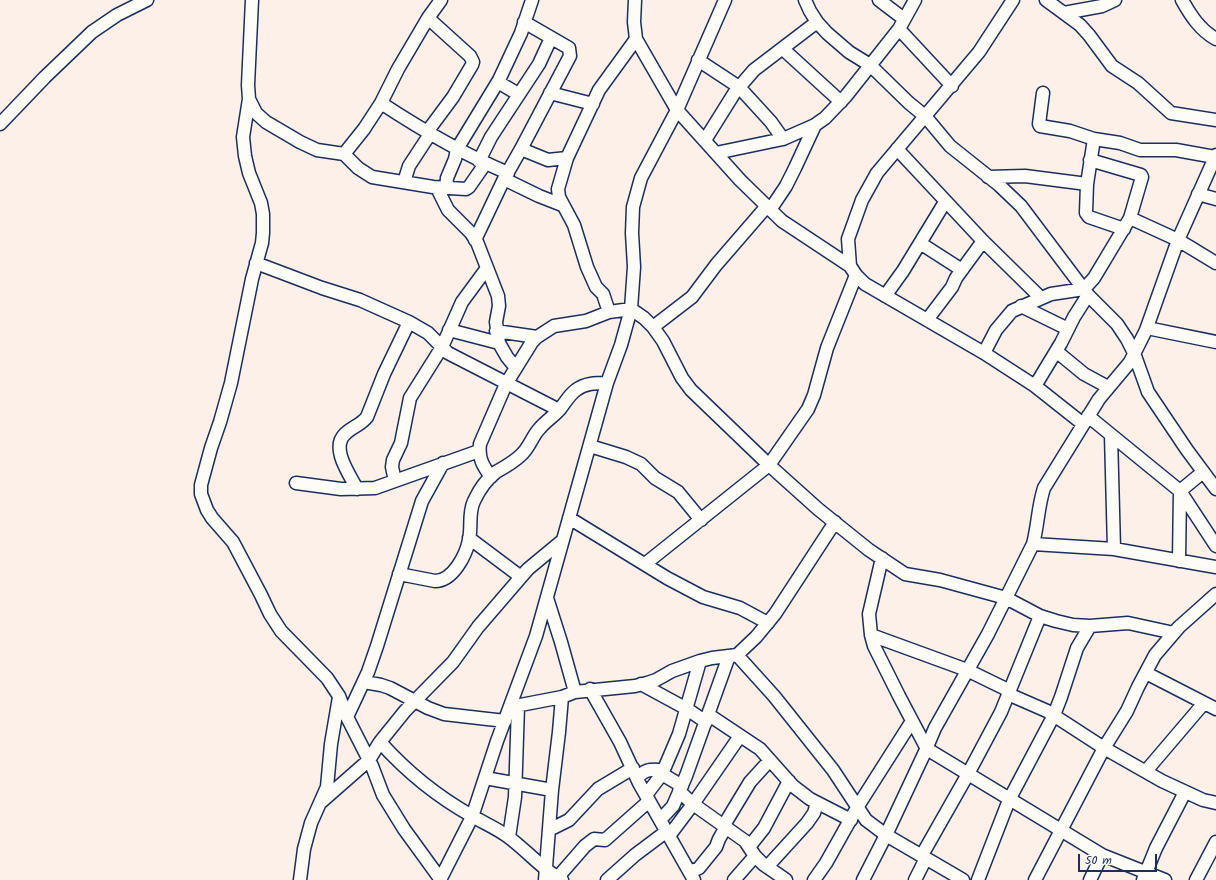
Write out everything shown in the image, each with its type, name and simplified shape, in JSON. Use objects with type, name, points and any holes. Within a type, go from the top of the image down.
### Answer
[{"type":"street","points":[[0,124],[45,77],[92,32],[117,15],[147,0]]},
{"type":"street","points":[[252,0],[248,85],[249,99],[243,137],[249,174],[263,214],[262,243],[256,263],[231,383],[207,462],[201,485],[201,494],[207,510],[212,518],[233,542],[262,594],[270,614],[281,631],[327,678],[339,696],[383,794],[404,829],[441,880],[472,817],[505,721],[514,706],[547,598],[607,383],[621,346],[631,309],[634,267],[632,233],[633,207],[641,178],[677,110],[725,0]]},
{"type":"street","points":[[344,154],[364,129],[381,103],[398,69],[428,18],[441,0]]},
{"type":"street","points":[[635,0],[634,22],[636,39],[677,110],[740,180],[782,221],[853,270],[865,284],[984,353],[1111,435],[1180,491],[1216,546]]},
{"type":"street","points":[[805,0],[817,22],[849,52],[870,66],[925,116],[950,146],[1021,206],[1086,292],[1117,324],[1134,353],[1148,392],[1187,450],[1216,489]]},
{"type":"street","points":[[879,0],[901,24],[952,86]]},
{"type":"street","points":[[716,153],[783,139],[815,125],[825,118],[841,102],[870,66],[901,24],[915,0]]},
{"type":"street","points":[[645,564],[769,465],[808,409],[814,395],[827,348],[853,270],[848,239],[862,200],[877,173],[952,86],[979,52],[1013,0]]},
{"type":"street","points":[[1046,0],[1080,26],[1089,35],[1112,66],[1138,82],[1171,113],[1216,120]]},
{"type":"street","points":[[1064,13],[1102,6],[1115,0]]},
{"type":"street","points":[[1182,0],[1192,18],[1206,34],[1216,39]]},
{"type":"street","points":[[516,368],[507,357],[499,343],[496,331],[499,306],[498,296],[487,268],[471,233],[448,210],[442,188],[455,159],[457,149],[498,82],[514,50],[524,22],[529,1]]},
{"type":"street","points":[[404,182],[409,166],[428,133],[453,97],[473,62],[470,56],[428,18]]},
{"type":"street","points":[[475,240],[506,176],[570,56],[569,48],[524,22]]},
{"type":"street","points":[[705,140],[739,87],[754,70],[817,22]]},
{"type":"street","points":[[249,99],[256,113],[266,122],[317,150],[344,154],[365,174],[372,177],[442,188],[468,188],[482,162],[491,138],[538,64],[551,38]]},
{"type":"street","points":[[609,312],[603,294],[596,287],[587,268],[574,225],[562,205],[558,189],[567,158],[599,90],[636,39]]},
{"type":"street","points":[[783,49],[841,102]]},
{"type":"street","points":[[698,60],[739,87],[771,122],[783,139]]},
{"type":"street","points":[[498,82],[518,94]]},
{"type":"street","points":[[550,93],[592,104]]},
{"type":"street","points":[[863,880],[927,749],[935,728],[968,670],[1033,544],[1037,530],[1040,503],[1044,488],[1086,420],[1108,388],[1126,367],[1147,328],[1178,240],[1216,156],[1176,150],[1140,150],[1120,143],[1094,139],[1070,131],[1040,126],[1043,94]]},
{"type":"street","points":[[381,103],[428,133],[482,162],[539,196],[562,205]]},
{"type":"street","points":[[653,327],[689,300],[716,265],[769,208],[786,186],[815,125]]},
{"type":"street","points":[[1094,139],[1087,184],[1087,215],[1124,229]]},
{"type":"street","points":[[521,149],[548,160],[567,158]]},
{"type":"street","points":[[897,149],[945,202],[1041,298]]},
{"type":"street","points":[[1035,386],[1068,329],[1095,276],[1130,218],[1142,177],[1141,175],[1090,160]]},
{"type":"street","points":[[988,177],[1025,176],[1087,184]]},
{"type":"street","points":[[1198,194],[1216,199]]},
{"type":"street","points":[[885,296],[945,202]]},
{"type":"street","points":[[1130,218],[1178,240],[1216,263]]},
{"type":"street","points":[[927,320],[952,287],[962,270],[983,241]]},
{"type":"street","points":[[920,243],[962,270]]},
{"type":"street","points":[[256,263],[322,288],[360,300],[409,322],[428,333],[453,356],[559,410]]},
{"type":"street","points":[[395,481],[392,467],[393,460],[401,443],[410,398],[442,347],[448,330],[462,302],[487,268]]},
{"type":"street","points":[[984,353],[996,330],[1012,311],[1051,294],[1086,292]]},
{"type":"street","points":[[1021,306],[1068,329]]},
{"type":"street","points":[[491,477],[480,461],[480,444],[506,384],[537,337],[554,326],[586,321],[609,312],[631,309],[644,318],[653,327],[663,341],[682,378],[691,390],[769,465],[835,522],[905,574],[940,580],[1006,598],[1040,616],[1073,625],[1090,626],[1128,623],[1174,633]]},
{"type":"street","points":[[357,489],[344,465],[339,443],[346,433],[363,422],[367,417],[376,399],[384,374],[409,322]]},
{"type":"street","points":[[1147,328],[1216,342]]},
{"type":"street","points":[[448,330],[499,343]]},
{"type":"street","points":[[496,331],[537,337]]},
{"type":"street","points":[[1056,351],[1084,374],[1108,388]]},
{"type":"street","points":[[399,574],[435,581],[444,579],[452,573],[460,562],[469,538],[469,519],[474,501],[481,489],[491,477],[523,454],[531,444],[540,428],[559,410],[575,391],[585,385],[607,383]]},
{"type":"street","points":[[1111,435],[1114,550]]},
{"type":"street","points":[[590,446],[626,457],[641,464],[655,478],[678,492],[701,520]]},
{"type":"street","points":[[296,483],[341,489],[375,488],[479,451]]},
{"type":"street","points":[[347,716],[364,682],[377,646],[422,501],[443,463]]},
{"type":"street","points":[[1179,561],[1180,491],[1203,472]]},
{"type":"street","points":[[570,518],[667,578],[703,597],[740,608],[768,623]]},
{"type":"street","points":[[660,820],[672,806],[680,789],[733,656],[756,637],[768,623],[835,522]]},
{"type":"street","points":[[469,538],[521,577]]},
{"type":"street","points":[[320,803],[369,760],[380,742],[414,702],[453,662],[478,627],[528,569],[563,540]]},
{"type":"street","points":[[1033,544],[1114,550],[1216,567]]},
{"type":"street","points":[[882,558],[869,614],[871,635],[874,646],[927,749],[1102,855],[1145,876],[1165,880]]},
{"type":"street","points":[[1035,880],[1104,748],[1127,711],[1155,655],[1174,633],[1216,594]]},
{"type":"street","points":[[547,598],[575,692]]},
{"type":"street","points":[[915,880],[924,856],[1001,712],[1040,616]]},
{"type":"street","points":[[978,880],[1009,800],[1054,715],[1077,648],[1090,626]]},
{"type":"street","points":[[871,635],[968,670],[1054,715],[1104,748],[1162,781],[1203,800],[1216,804]]},
{"type":"street","points":[[514,706],[562,697],[575,692],[590,689],[641,684],[656,680],[672,671],[700,661],[733,656],[774,696],[833,770],[866,820],[886,835],[963,880]]},
{"type":"street","points":[[380,742],[405,768],[437,794],[472,817],[492,826],[509,837],[523,848],[546,875],[560,879],[585,846],[594,839],[605,840],[648,798],[663,772],[681,729],[700,661]]},
{"type":"street","points":[[1146,673],[1216,709]]},
{"type":"street","points":[[364,682],[390,688],[414,702],[444,714],[505,721]]},
{"type":"street","points":[[641,684],[740,736],[760,749],[800,792],[817,803],[850,820]]},
{"type":"street","points":[[590,689],[620,742],[648,798],[692,876],[718,844],[725,826],[750,782],[770,760]]},
{"type":"street","points":[[300,880],[304,849],[311,823],[327,787],[331,744],[339,696]]},
{"type":"street","points":[[546,875],[552,790],[562,697]]},
{"type":"street","points":[[1146,771],[1204,703]]},
{"type":"street","points":[[509,837],[516,783],[514,706]]},
{"type":"street","points":[[814,880],[826,863],[858,806],[912,721]]},
{"type":"street","points":[[607,880],[635,855],[668,833],[693,804],[740,736]]},
{"type":"street","points":[[549,830],[569,820],[598,789],[635,773],[648,770],[663,772],[693,804],[745,840],[770,873],[786,880]]},
{"type":"street","points":[[485,778],[552,790]]},
{"type":"street","points":[[734,880],[752,851],[789,781]]},
{"type":"street","points":[[1145,876],[1156,848],[1185,792]]},
{"type":"street","points":[[770,873],[814,813],[817,803]]},
{"type":"street","points":[[1196,880],[1216,842]]},
{"type":"street","points":[[1090,880],[1102,855]]}]
